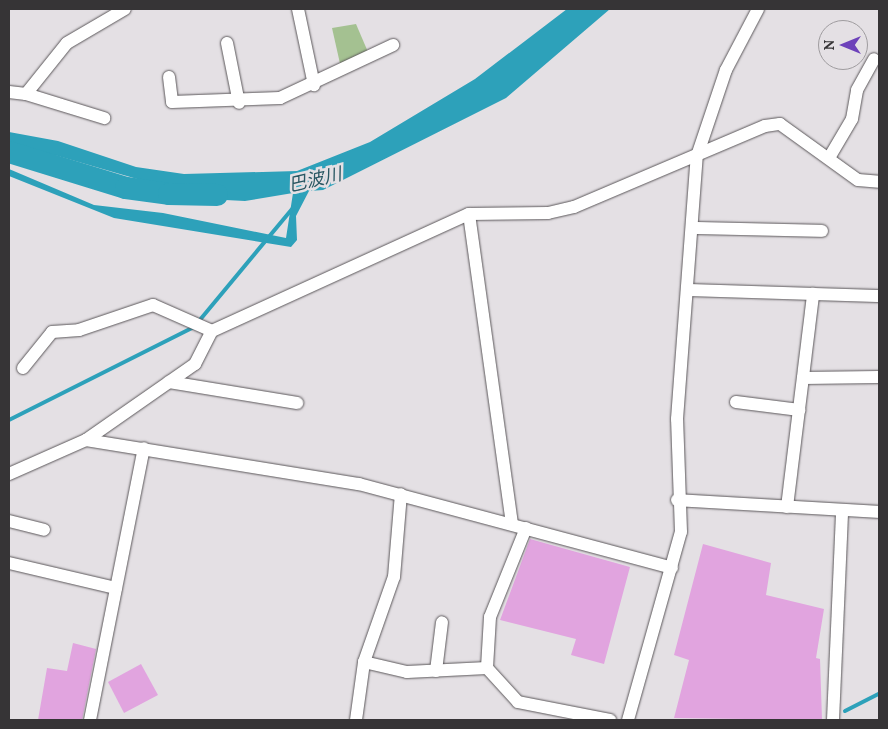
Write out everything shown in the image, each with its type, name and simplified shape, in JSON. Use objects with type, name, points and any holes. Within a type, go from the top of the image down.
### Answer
[{"type":"street","points":[[26,94],[67,43],[125,9]]},
{"type":"street","points":[[298,9],[314,85]]},
{"type":"street","points":[[628,720],[681,532],[677,500],[677,419],[697,156],[726,70],[758,9]]},
{"type":"street","points":[[227,43],[239,103]]},
{"type":"street","points":[[168,77],[172,102],[239,103],[280,98],[314,85],[393,46]]},
{"type":"street","points":[[829,158],[852,119],[858,90],[874,59]]},
{"type":"street","points":[[9,92],[26,94],[104,118]]},
{"type":"street","points":[[9,474],[86,440],[195,364],[212,331],[469,214],[548,213],[574,207],[765,126],[780,124],[858,180],[879,182]]},
{"type":"street","points":[[469,214],[512,524]]},
{"type":"street","points":[[692,228],[822,231]]},
{"type":"street","points":[[687,290],[879,296]]},
{"type":"street","points":[[787,507],[813,294]]},
{"type":"street","points":[[23,368],[52,332],[79,330],[153,305],[212,331]]},
{"type":"street","points":[[803,378],[879,377]]},
{"type":"street","points":[[169,382],[297,403]]},
{"type":"street","points":[[736,402],[799,410]]},
{"type":"street","points":[[86,440],[144,448],[401,494],[672,568]]},
{"type":"street","points":[[90,720],[144,448]]},
{"type":"street","points":[[356,720],[364,662],[394,577],[401,494]]},
{"type":"street","points":[[677,500],[879,512]]},
{"type":"street","points":[[833,720],[842,510]]},
{"type":"street","points":[[9,521],[44,530]]},
{"type":"street","points":[[526,528],[490,617],[487,668],[518,702],[610,720]]},
{"type":"street","points":[[9,563],[116,588]]},
{"type":"street","points":[[436,671],[442,622]]},
{"type":"street","points":[[364,662],[407,672],[487,668]]},
{"type":"green space","points":[[356,24],[368,52],[341,68],[332,28]]},
{"type":"water","points":[[567,9],[610,9],[506,98],[323,190],[309,191],[296,216],[297,240],[291,247],[114,218],[9,176],[9,169],[94,205],[163,213],[286,238],[293,193],[245,201],[206,199],[58,156],[9,146],[9,132],[58,141],[136,167],[184,174],[297,171],[370,142],[475,79]]},
{"type":"building","points":[[530,539],[630,567],[604,664],[571,655],[576,639],[500,620]]},
{"type":"building","points":[[703,544],[771,563],[766,595],[824,609],[816,658],[820,659],[822,720],[674,718],[689,660],[674,655]]},
{"type":"building","points":[[73,643],[96,649],[82,720],[38,720],[47,668],[67,671]]},
{"type":"building","points":[[141,664],[158,695],[124,713],[108,682]]},
{"type":"waterway","name":"巴波川","points":[[9,152],[126,188],[169,194],[217,195]]},
{"type":"waterway","points":[[199,321],[292,209]]},
{"type":"waterway","points":[[9,420],[194,327]]},
{"type":"waterway","points":[[845,711],[879,694]]}]
